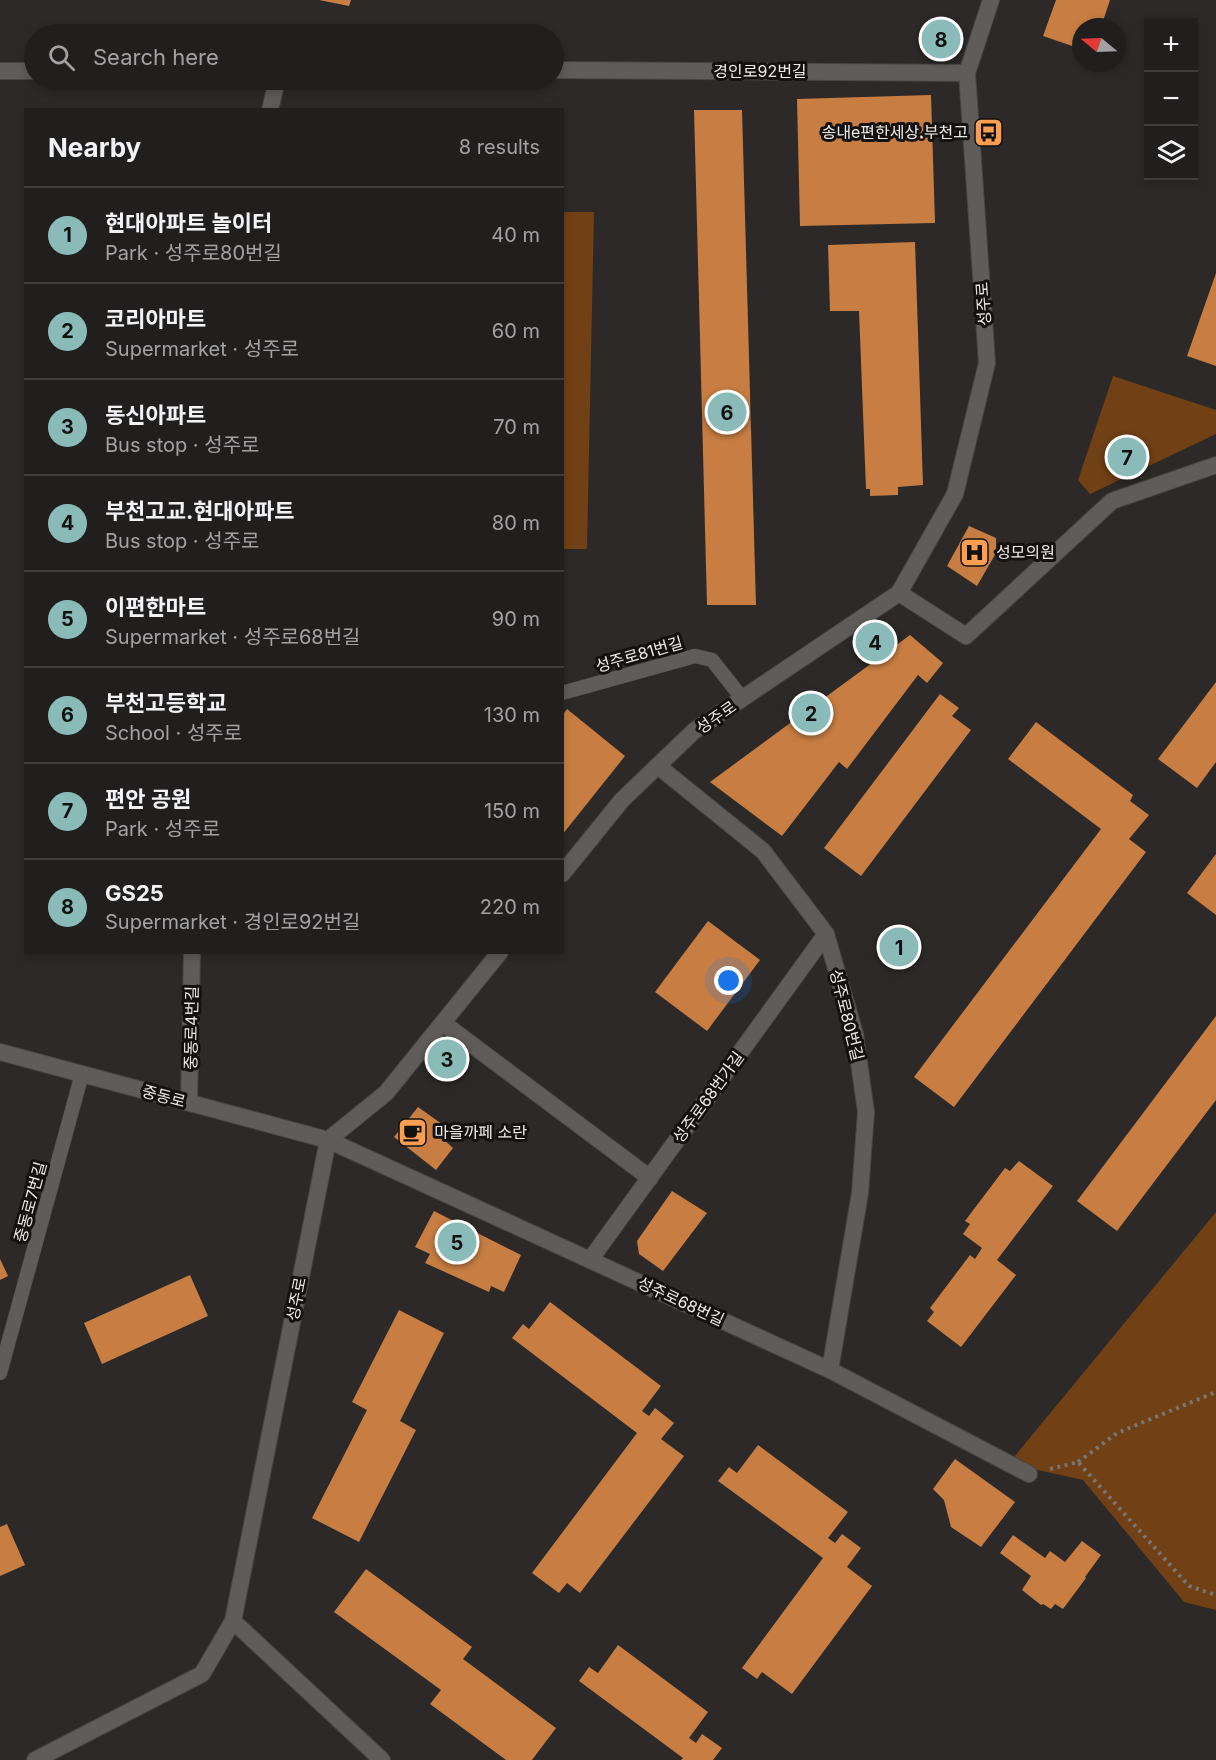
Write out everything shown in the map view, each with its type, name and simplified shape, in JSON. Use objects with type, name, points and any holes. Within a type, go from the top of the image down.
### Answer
[{"type":"street","name":"성주로","points":[[564,872],[622,800],[694,731],[899,593],[955,494],[987,363],[967,73],[991,0]]},
{"type":"street","name":"경인로92번길","points":[[564,70],[967,73]]},
{"type":"street","points":[[0,71],[24,71]]},
{"type":"street","points":[[270,108],[275,90]]},
{"type":"street","points":[[899,593],[966,636],[1112,501],[1216,465]]},
{"type":"street","name":"성주로80번길","points":[[658,766],[763,851],[826,934],[855,1034],[866,1112],[860,1193],[830,1370]]},
{"type":"street","name":"성주로68번가길","points":[[590,1260],[826,934]]},
{"type":"street","name":"중동로4번길","points":[[189,1103],[192,954]]},
{"type":"street","points":[[328,1140],[386,1093],[498,954]]},
{"type":"street","points":[[443,1023],[650,1178]]},
{"type":"street","name":"중동로","points":[[0,1052],[328,1140]]},
{"type":"street","name":"성주로","points":[[35,1760],[201,1674],[233,1621],[328,1140]]},
{"type":"street","name":"성주로68번길","points":[[328,1140],[830,1370],[1029,1474]]},
{"type":"street","points":[[233,1621],[382,1760]]},
{"type":"lane","name":"성주로81번길","points":[[564,692],[695,656],[712,660],[742,698]]},
{"type":"lane","name":"중동로7번길","points":[[0,1373],[82,1074]]},
{"type":"path","points":[[1029,1474],[1078,1462],[1117,1433],[1216,1392]]},
{"type":"path","points":[[1078,1462],[1189,1586],[1216,1595]]},
{"type":"shaded area","points":[[564,212],[594,212],[587,549],[564,549]]},
{"type":"shaded area","points":[[1113,376],[1216,410],[1216,434],[1090,494],[1078,480]]},
{"type":"shaded area","points":[[1216,1212],[1216,1610],[1184,1602],[1083,1480],[1010,1464]]},
{"type":"building","points":[[319,0],[351,0],[349,6]]},
{"type":"building","points":[[1056,0],[1110,0],[1104,18],[1072,18],[1072,46],[1043,36]]},
{"type":"building","points":[[931,95],[935,223],[800,226],[797,99]]},
{"type":"building","points":[[694,110],[742,110],[756,605],[707,605]]},
{"type":"building","points":[[915,242],[923,485],[898,487],[898,495],[870,496],[870,489],[866,489],[859,311],[830,311],[828,245]]},
{"type":"building","points":[[1216,273],[1216,366],[1187,356]]},
{"type":"building","points":[[969,526],[996,538],[996,553],[977,586],[947,566]]},
{"type":"building","points":[[910,635],[943,663],[927,683],[918,675],[847,769],[839,762],[782,836],[710,782]]},
{"type":"building","points":[[1216,682],[1216,762],[1197,788],[1158,759]]},
{"type":"building","points":[[940,694],[959,708],[952,716],[971,730],[861,876],[824,848]]},
{"type":"building","points":[[567,709],[625,756],[564,832],[564,713]]},
{"type":"building","points":[[1036,722],[1133,795],[1130,801],[1149,815],[1129,839],[1146,852],[954,1107],[914,1077],[1101,829],[1008,759]]},
{"type":"building","points":[[1216,854],[1216,915],[1187,893]]},
{"type":"building","points":[[708,921],[760,960],[707,1031],[655,992]]},
{"type":"building","points":[[1216,1016],[1216,1100],[1117,1231],[1077,1201]]},
{"type":"building","points":[[418,1107],[449,1129],[442,1138],[453,1148],[436,1170],[394,1137]]},
{"type":"building","points":[[1019,1161],[1053,1186],[997,1260],[1016,1275],[961,1347],[927,1321],[934,1312],[930,1308],[970,1255],[975,1259],[982,1248],[963,1234],[970,1224],[965,1221],[1005,1168],[1010,1171]]},
{"type":"building","points":[[672,1191],[707,1213],[663,1271],[639,1254],[637,1241]]},
{"type":"building","points":[[434,1211],[521,1255],[504,1292],[491,1286],[489,1292],[425,1263],[430,1254],[415,1247]]},
{"type":"building","points":[[0,1259],[8,1276],[0,1280]]},
{"type":"building","points":[[190,1275],[208,1316],[102,1364],[84,1323]]},
{"type":"building","points":[[550,1302],[661,1386],[642,1411],[649,1416],[655,1408],[674,1423],[661,1439],[684,1456],[580,1593],[567,1583],[559,1593],[532,1573],[637,1433],[512,1338],[523,1324],[529,1329]]},
{"type":"building","points":[[399,1310],[444,1333],[400,1421],[416,1430],[359,1542],[312,1518],[367,1410],[352,1402]]},
{"type":"building","points":[[758,1445],[848,1512],[828,1538],[835,1543],[842,1534],[861,1548],[847,1567],[872,1586],[792,1694],[762,1672],[757,1679],[742,1668],[823,1558],[718,1481],[729,1467],[737,1473]]},
{"type":"building","points":[[955,1459],[1015,1502],[981,1547],[951,1527],[944,1500],[933,1489]]},
{"type":"building","points":[[7,1524],[25,1565],[0,1576],[0,1527]]},
{"type":"building","points":[[1013,1535],[1045,1558],[1050,1551],[1065,1562],[1082,1541],[1101,1555],[1063,1609],[1055,1604],[1051,1609],[1041,1605],[1022,1590],[1031,1576],[1000,1553]]},
{"type":"building","points":[[366,1569],[472,1647],[463,1659],[556,1728],[532,1760],[506,1760],[430,1704],[441,1690],[334,1612]]},
{"type":"building","points":[[618,1645],[708,1712],[689,1738],[696,1743],[702,1734],[722,1748],[713,1760],[681,1760],[683,1758],[579,1681],[589,1667],[598,1673]]},
{"type":"place","name":"GS25","points":[[941,39]]},
{"type":"place","name":"송내e편한세상.부천고","points":[[989,132]]},
{"type":"place","name":"부천고등학교","points":[[727,412]]},
{"type":"place","name":"편안 공원","points":[[1127,457]]},
{"type":"place","name":"성모의원","points":[[975,552]]},
{"type":"place","name":"부천고교.현대아파트","points":[[875,642]]},
{"type":"place","name":"코리아마트","points":[[811,713]]},
{"type":"place","name":"현대아파트 놀이터","points":[[899,947]]},
{"type":"place","name":"동신아파트","points":[[447,1059]]},
{"type":"place","name":"마을까페 소란","points":[[413,1132]]},
{"type":"place","name":"이편한마트","points":[[457,1242]]}]
